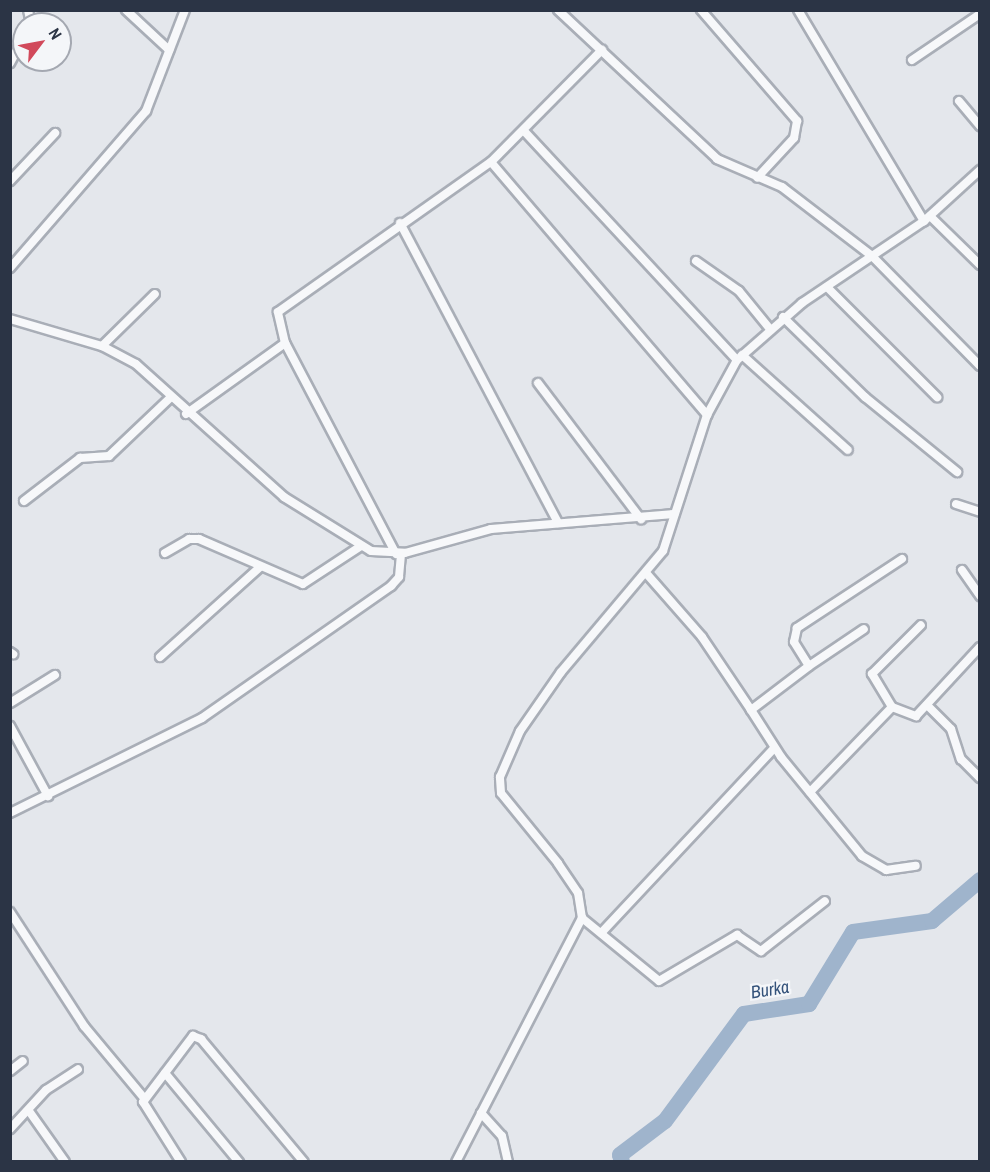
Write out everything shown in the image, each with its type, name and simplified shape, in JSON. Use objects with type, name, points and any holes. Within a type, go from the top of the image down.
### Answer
[{"type":"street","points":[[126,10],[169,50]]},
{"type":"street","points":[[10,268],[146,111],[185,10]]},
{"type":"street","points":[[558,10],[707,151],[757,178],[782,187],[872,256],[980,366]]},
{"type":"street","points":[[701,10],[797,121],[794,138],[757,178]]},
{"type":"street","points":[[798,10],[927,218],[980,265]]},
{"type":"street","points":[[912,60],[980,14]]},
{"type":"street","points":[[10,813],[48,796],[211,711],[391,586],[399,577],[398,554],[285,343],[277,323],[281,308],[400,223],[491,162],[525,132],[602,50]]},
{"type":"street","points":[[959,101],[980,126]]},
{"type":"street","points":[[525,132],[740,357],[848,450]]},
{"type":"street","points":[[10,182],[55,133]]},
{"type":"street","points":[[491,162],[707,415]]},
{"type":"street","points":[[456,1161],[582,918],[578,893],[510,809],[500,777],[520,731],[561,672],[663,551],[707,415],[740,357],[783,317],[927,218],[980,170]]},
{"type":"street","points":[[400,223],[558,524]]},
{"type":"street","points":[[696,261],[739,291],[770,329]]},
{"type":"street","points":[[827,286],[937,397]]},
{"type":"street","points":[[102,346],[156,294]]},
{"type":"street","points":[[783,317],[865,397],[957,472]]},
{"type":"street","points":[[10,319],[102,346],[136,364],[186,414],[284,497],[361,546],[398,554],[483,530],[641,519],[674,513]]},
{"type":"street","points":[[186,414],[285,343]]},
{"type":"street","points":[[538,383],[641,519]]},
{"type":"street","points":[[24,501],[80,458],[109,456],[170,398]]},
{"type":"street","points":[[956,504],[980,512]]},
{"type":"street","points":[[165,553],[194,538],[303,584],[361,546]]},
{"type":"street","points":[[809,666],[794,642],[797,628],[902,559]]},
{"type":"street","points":[[160,657],[260,567]]},
{"type":"street","points":[[962,570],[980,596]]},
{"type":"street","points":[[646,573],[702,637],[774,748],[870,863],[896,870],[916,866]]},
{"type":"street","points":[[921,625],[872,674],[892,707],[911,718],[927,705],[980,647]]},
{"type":"street","points":[[751,710],[809,666],[864,629]]},
{"type":"street","points":[[10,703],[55,675]]},
{"type":"street","points":[[927,705],[951,729],[961,759],[980,778]]},
{"type":"street","points":[[810,792],[892,707]]},
{"type":"street","points":[[10,726],[48,796]]},
{"type":"street","points":[[603,931],[774,748]]},
{"type":"street","points":[[582,918],[603,931],[659,981],[737,935],[761,951],[825,901]]},
{"type":"street","points":[[10,912],[84,1026],[144,1098],[146,1115],[181,1161]]},
{"type":"street","points":[[144,1098],[165,1073],[188,1038],[201,1039],[304,1161]]},
{"type":"street","points":[[10,1071],[23,1061]]},
{"type":"street","points":[[10,1129],[46,1090],[78,1069]]},
{"type":"street","points":[[165,1073],[239,1161]]},
{"type":"street","points":[[29,1111],[65,1161]]},
{"type":"street","points":[[481,1113],[502,1136],[508,1161]]},
{"type":"waterway","name":"Burka","points":[[622,1162],[620,1155],[665,1121],[744,1014],[809,1004],[853,932],[932,921],[980,880]]}]
